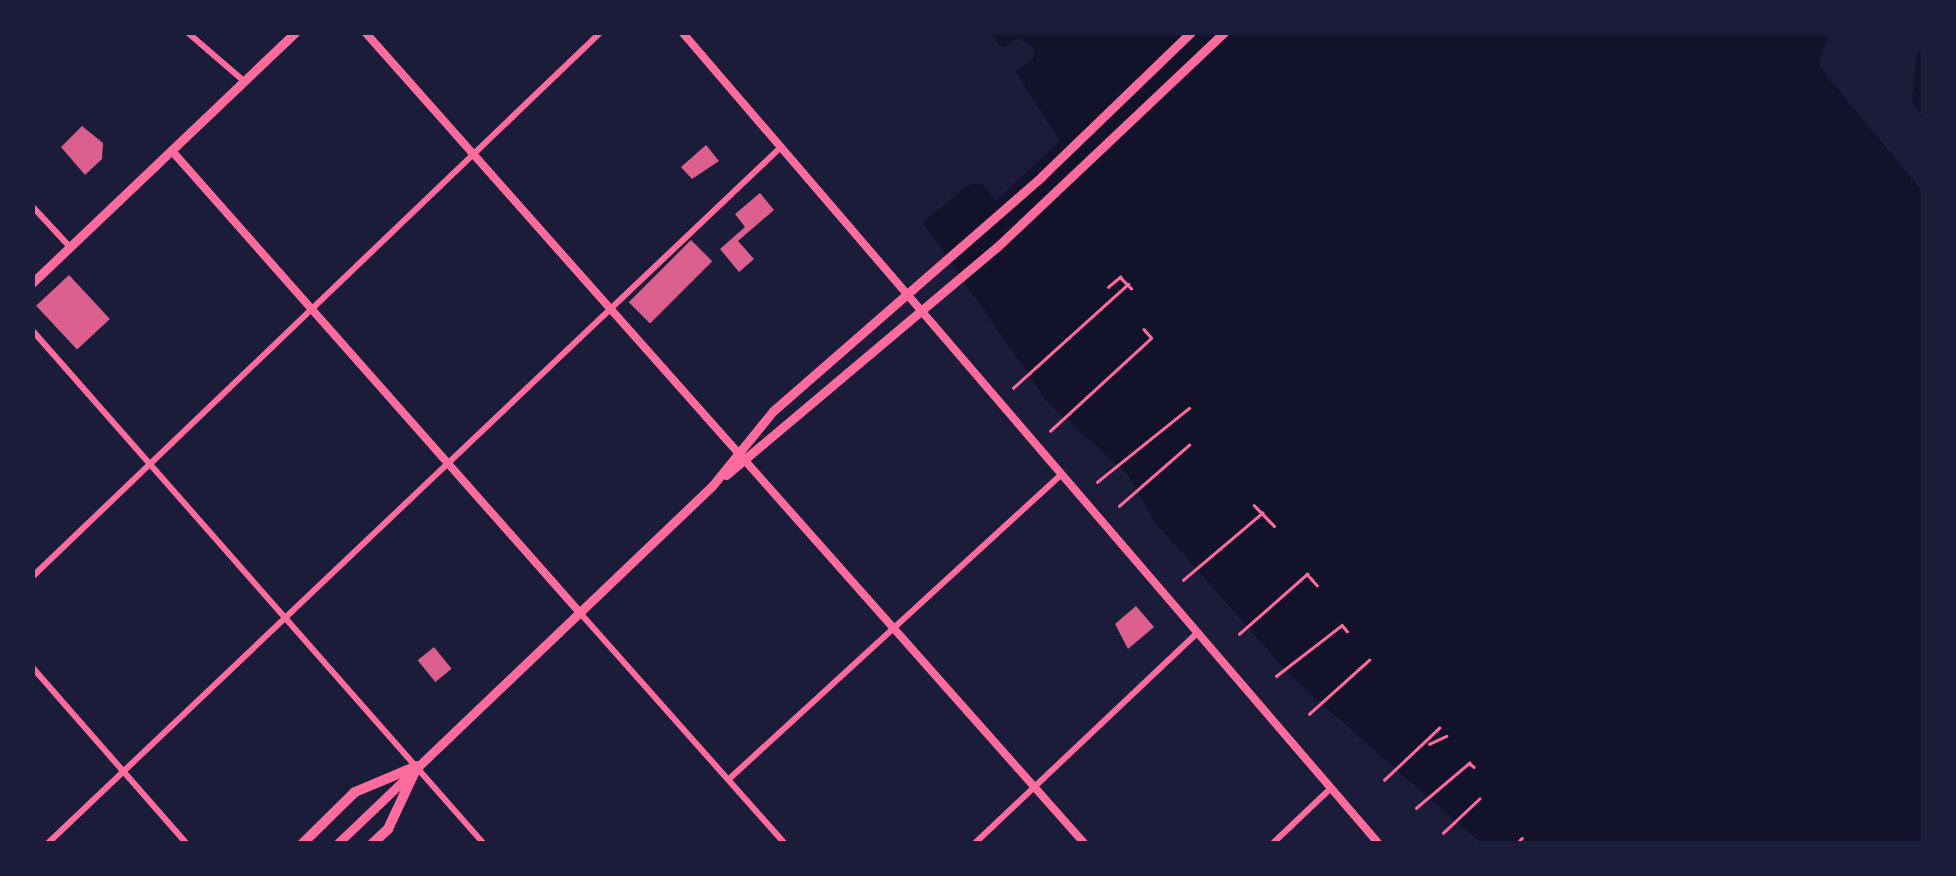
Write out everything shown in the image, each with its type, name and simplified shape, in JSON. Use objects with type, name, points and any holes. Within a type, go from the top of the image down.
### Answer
[{"type":"main road","points":[[32,283],[296,32]]},
{"type":"main road","points":[[712,486],[784,400],[1042,176],[1192,32]]},
{"type":"main road","points":[[337,844],[712,486],[996,247],[1224,32]]},
{"type":"main road","points":[[302,844],[356,792],[417,766]]},
{"type":"main road","points":[[372,844],[388,829],[417,766]]},
{"type":"street","points":[[186,32],[244,82]]},
{"type":"street","points":[[366,32],[1084,844]]},
{"type":"street","points":[[32,577],[601,32]]},
{"type":"street","points":[[682,32],[1058,477],[1379,844]]},
{"type":"street","points":[[47,844],[445,459],[782,146]]},
{"type":"street","points":[[172,151],[785,844]]},
{"type":"street","points":[[32,206],[70,247]]},
{"type":"street","points":[[32,330],[484,844]]},
{"type":"street","points":[[729,779],[1058,477]]},
{"type":"street","points":[[974,844],[1196,634]]},
{"type":"street","points":[[32,667],[187,844]]},
{"type":"street","points":[[1272,844],[1331,788]]},
{"type":"path","points":[[1013,388],[1129,286],[1120,277],[1108,287]]},
{"type":"path","points":[[1050,431],[1151,338],[1144,330]]},
{"type":"path","points":[[1097,482],[1189,408]]},
{"type":"path","points":[[1118,506],[1189,444]]},
{"type":"path","points":[[1254,505],[1274,526]]},
{"type":"path","points":[[1183,580],[1262,514]]},
{"type":"path","points":[[1239,634],[1308,574],[1318,585]]},
{"type":"path","points":[[1276,676],[1342,625],[1347,631]]},
{"type":"path","points":[[1309,714],[1369,660]]},
{"type":"path","points":[[1384,780],[1427,744],[1439,728]]},
{"type":"path","points":[[1427,744],[1446,736]]},
{"type":"path","points":[[1416,808],[1469,763],[1474,768]]},
{"type":"path","points":[[1443,832],[1479,799]]},
{"type":"path","points":[[1516,844],[1522,838]]},
{"type":"shaded area","points":[[991,33],[1829,33],[1818,65],[1923,192],[1923,843],[1481,843],[1400,773],[1290,675],[1155,522],[1128,475],[1049,404],[923,222],[970,184],[982,184],[996,201],[1060,141],[1016,72],[1034,57],[1033,46],[1019,38],[1002,48]]},
{"type":"shaded area","points":[[1923,51],[1923,122],[1912,101],[1917,54]]},
{"type":"building","points":[[82,126],[103,143],[102,159],[85,175],[61,147]]},
{"type":"building","points":[[706,145],[719,161],[692,179],[681,167]]},
{"type":"building","points":[[760,193],[774,210],[738,241],[754,259],[739,272],[720,249],[745,227],[735,214]]},
{"type":"building","points":[[691,240],[712,261],[650,323],[629,302]]},
{"type":"building","points":[[69,275],[110,319],[77,350],[36,306]]},
{"type":"building","points":[[1136,606],[1154,627],[1128,649],[1115,624]]},
{"type":"building","points":[[434,647],[452,669],[435,682],[418,660]]}]
